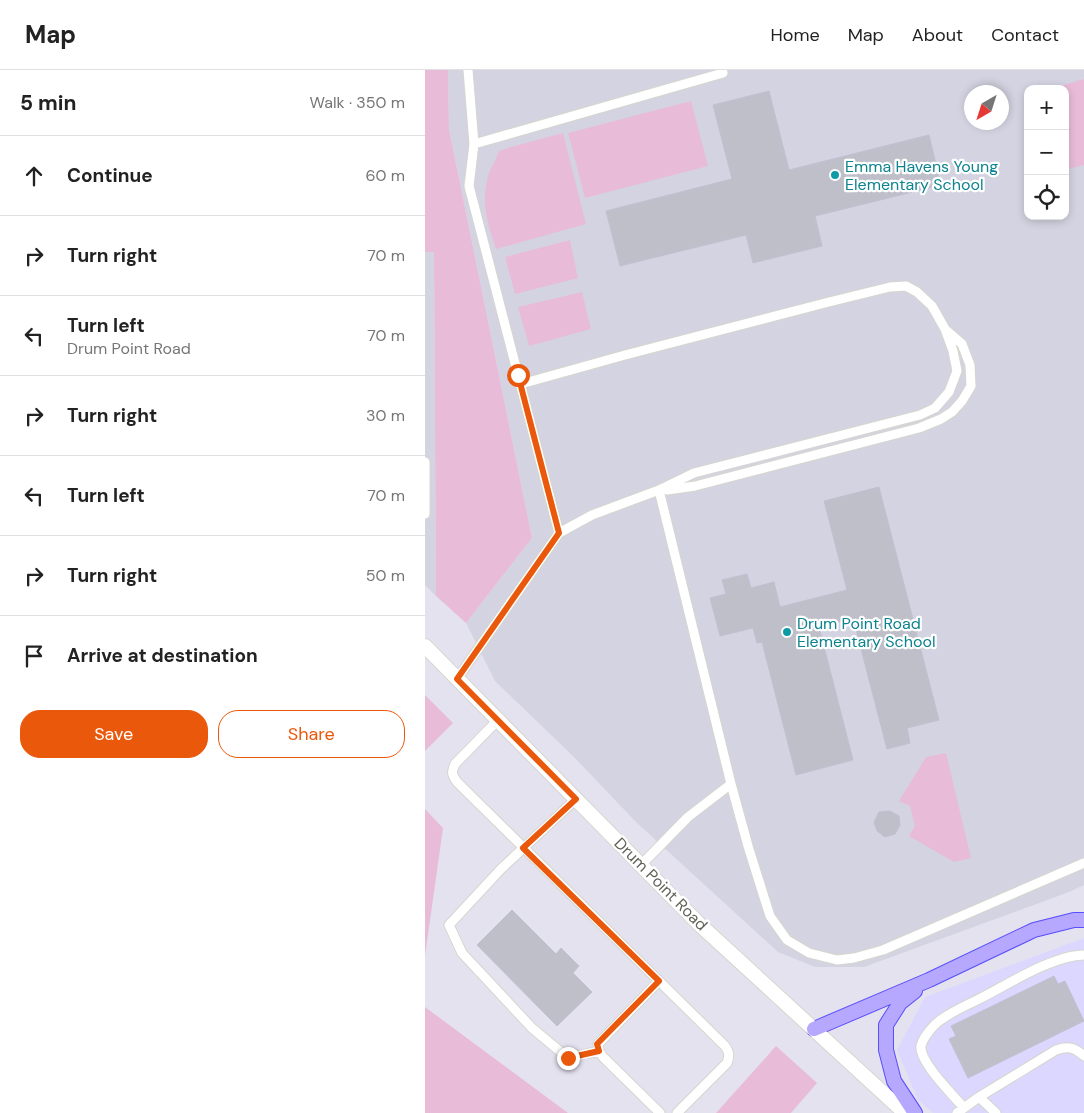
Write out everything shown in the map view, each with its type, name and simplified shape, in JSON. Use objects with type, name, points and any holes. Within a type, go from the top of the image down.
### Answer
[{"type":"main road","points":[[814,1029],[929,980],[1034,930],[1074,920],[1084,920]]},
{"type":"main road","points":[[915,1113],[894,1081],[887,1050],[886,1026],[900,1003],[929,980]]},
{"type":"street","name":"Drum Point Road","points":[[425,646],[698,923],[905,1113]]},
{"type":"lane","points":[[468,70],[474,144],[469,186],[559,533]]},
{"type":"lane","points":[[474,144],[723,73],[722,70]]},
{"type":"lane","points":[[457,679],[559,533],[592,515],[659,490],[695,473],[920,415],[935,408],[949,392],[957,371],[953,351],[945,330],[932,306],[917,292],[906,286],[890,287],[625,355],[521,384]]},
{"type":"lane","points":[[659,490],[695,486],[919,428],[941,419],[952,412],[962,401],[971,386],[970,365],[962,344],[945,330]]},
{"type":"lane","points":[[864,429],[867,442]]},
{"type":"lane","points":[[425,462],[425,514]]},
{"type":"lane","points":[[659,490],[748,846],[770,916],[787,940],[809,953],[837,960],[854,958],[883,950],[1084,863]]},
{"type":"lane","points":[[498,720],[455,764],[452,775],[729,1052],[727,1063],[677,1113]]},
{"type":"lane","points":[[641,865],[688,817],[731,784]]},
{"type":"lane","points":[[576,799],[501,869],[449,925],[462,953],[532,1028],[568,1058],[599,1051]]},
{"type":"lane","points":[[1084,955],[1075,955],[1052,962],[941,1019],[928,1032],[921,1046],[924,1058],[961,1110],[1056,1050],[1062,1048],[1077,1049],[1084,1056]]},
{"type":"lane","points":[[659,981],[597,1044],[603,1057],[660,1113]]},
{"type":"lane","points":[[979,1097],[996,1113]]},
{"type":"shaded area","points":[[425,70],[448,70],[449,129],[532,538],[466,623],[436,596],[434,252],[425,252]]},
{"type":"shaded area","points":[[448,70],[1084,70],[1084,885],[864,967],[815,967],[778,952],[636,822],[572,755],[495,681],[466,623],[532,538],[449,129]]},
{"type":"shaded area","points":[[1084,79],[1084,165],[1069,169],[1069,85],[1064,85]]},
{"type":"shaded area","points":[[691,101],[708,166],[585,198],[568,133]]},
{"type":"shaded area","points":[[563,133],[586,224],[496,249],[487,221],[485,193],[489,173],[499,151]]},
{"type":"shaded area","points":[[570,240],[578,278],[515,294],[505,257]]},
{"type":"shaded area","points":[[425,252],[434,252],[436,596],[425,585]]},
{"type":"shaded area","points":[[582,292],[591,329],[529,346],[518,307]]},
{"type":"shaded area","points":[[425,695],[453,723],[425,751]]},
{"type":"shaded area","points":[[946,753],[971,858],[954,862],[909,836],[915,826],[910,806],[899,801],[926,757]]},
{"type":"shaded area","points":[[425,809],[443,828],[425,956]]},
{"type":"shaded area","points":[[1084,938],[1084,1113],[933,1113],[918,1100],[897,1050],[925,997]]},
{"type":"shaded area","points":[[425,1007],[568,1113],[425,1113]]},
{"type":"shaded area","points":[[776,1046],[817,1083],[791,1113],[716,1113]]},
{"type":"building","name":"Emma Havens Young Elementary School","points":[[769,91],[789,170],[929,135],[941,185],[815,216],[822,246],[753,263],[746,235],[620,266],[606,211],[732,179],[713,105]]},
{"type":"building","name":"Drum Point Road Elementary School","points":[[879,487],[939,720],[907,728],[910,743],[887,749],[853,618],[819,627],[853,760],[796,775],[762,642],[757,643],[753,628],[720,636],[710,598],[726,594],[722,580],[747,574],[751,588],[774,582],[780,607],[847,590],[824,501]]},
{"type":"building","points":[[890,811],[899,816],[900,825],[895,834],[885,837],[877,831],[874,822],[879,812]]},
{"type":"building","points":[[512,910],[556,954],[561,948],[579,966],[573,973],[592,992],[557,1026],[477,945]]},
{"type":"building","points":[[1054,976],[1058,984],[1065,981],[1084,1021],[968,1078],[949,1039],[956,1036],[951,1026]]},
{"type":"place","name":"Emma Havens Young Elementary School","points":[[835,175]]},
{"type":"place","name":"Drum Point Road Elementary School","points":[[787,632]]},
{"type":"route","points":[[518,375],[559,533],[457,679],[576,799],[523,848],[659,981],[597,1044],[599,1051],[568,1058]]}]
